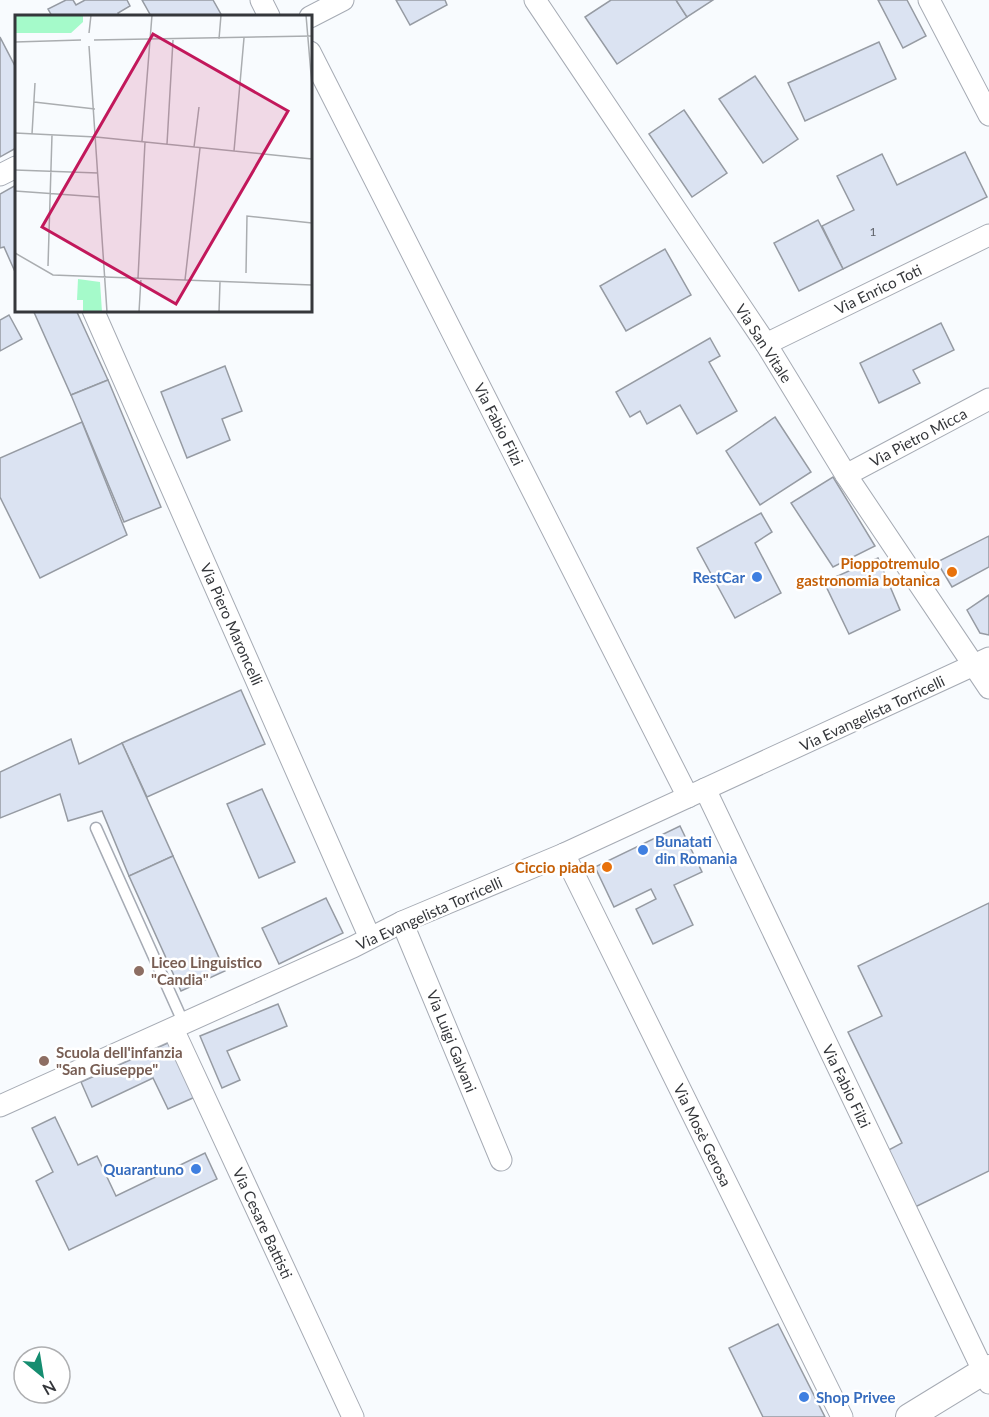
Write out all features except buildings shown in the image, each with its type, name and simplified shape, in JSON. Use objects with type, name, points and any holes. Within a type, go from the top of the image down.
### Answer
[{"type":"street","points":[[261,0],[268,15]]},
{"type":"street","points":[[312,17],[343,0]]},
{"type":"street","name":"Via San Vitale","points":[[535,0],[766,344],[846,475],[982,662],[989,688]]},
{"type":"street","points":[[929,0],[989,115]]},
{"type":"street","name":"Via Fabio Filzi","points":[[312,56],[697,793],[987,1374]]},
{"type":"street","points":[[0,176],[15,168]]},
{"type":"street","name":"Via Enrico Toti","points":[[766,344],[989,234]]},
{"type":"street","name":"Via Piero Maroncelli","points":[[94,312],[370,938]]},
{"type":"street","name":"Via Pietro Micca","points":[[846,475],[989,399]]},
{"type":"street","name":"Via Evangelista Torricelli","points":[[0,1106],[402,922],[564,854],[982,662]]},
{"type":"street","name":"Via Mosè Gerosa","points":[[564,854],[842,1417]]},
{"type":"street","name":"Via Luigi Galvani","points":[[402,922],[501,1160]]},
{"type":"street","name":"Via Cesare Battisti","points":[[178,1026],[353,1417]]},
{"type":"street","points":[[909,1417],[987,1374]]},
{"type":"lane","points":[[96,828],[178,1026]]},
{"type":"place","name":"Pioppotremulo gastronomia botanica","points":[[952,572]]},
{"type":"place","name":"RestCar","points":[[757,577]]},
{"type":"place","name":"Bunatati din Romania","points":[[643,850]]},
{"type":"place","name":"Ciccio piada","points":[[607,867]]},
{"type":"place","name":"Liceo Linguistico \"Candia\"","points":[[139,971]]},
{"type":"place","name":"Scuola dell'infanzia \"San Giuseppe\"","points":[[44,1061]]},
{"type":"place","name":"Quarantuno","points":[[196,1169]]},
{"type":"place","name":"Shop Privee","points":[[804,1397]]}]
